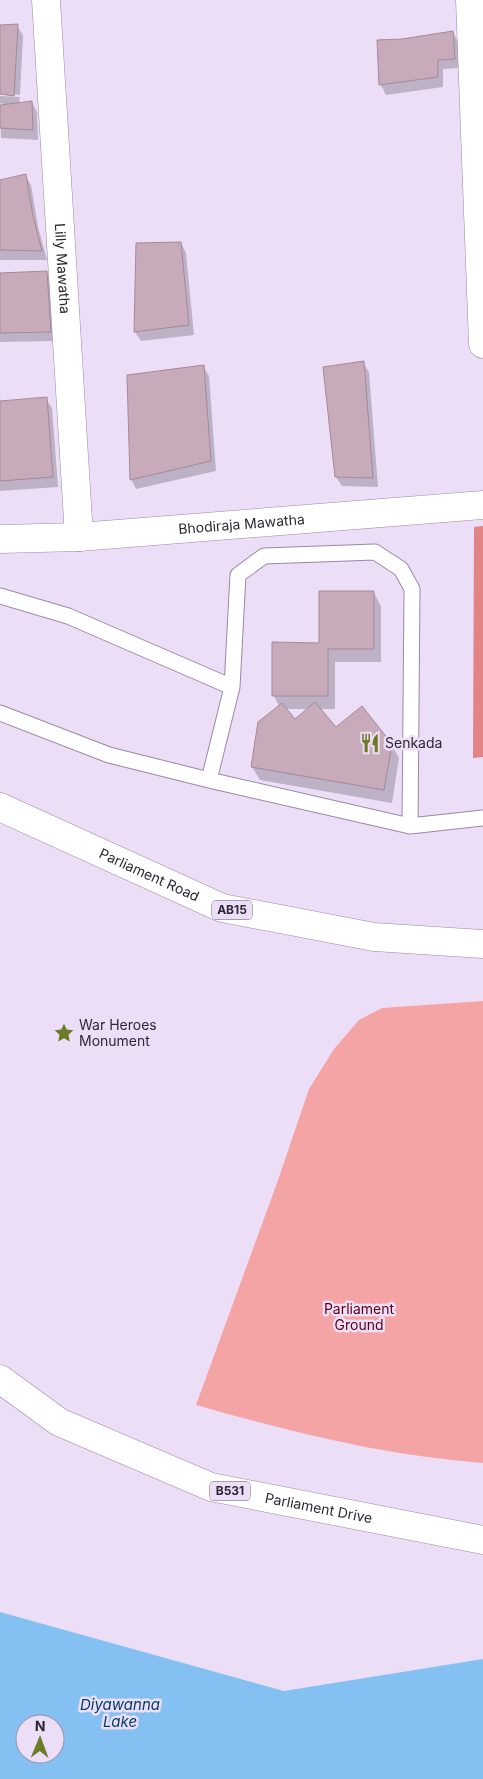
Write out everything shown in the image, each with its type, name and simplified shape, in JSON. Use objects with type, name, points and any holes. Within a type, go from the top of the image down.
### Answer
[{"type":"street","name":"Lilly Mawatha","points":[[46,0],[80,537]]},
{"type":"street","points":[[470,0],[483,344]]},
{"type":"street","name":"Bhodiraja Mawatha","points":[[0,539],[80,537],[483,506]]},
{"type":"street","name":"Parliament Road","points":[[0,807],[222,908],[374,937],[483,944]]},
{"type":"street","name":"Parliament Drive","points":[[0,1379],[59,1422],[211,1487],[483,1540]]},
{"type":"lane","points":[[209,780],[232,687],[238,575],[264,556],[375,552],[401,569],[412,589],[410,826]]},
{"type":"lane","points":[[0,596],[68,616],[232,687]]},
{"type":"lane","points":[[0,713],[109,755],[410,826],[483,818]]},
{"type":"green space","name":"Parliament Ground","points":[[483,1001],[483,1463],[447,1460],[374,1449],[303,1433],[196,1405],[277,1183],[309,1089],[334,1049],[359,1020],[382,1008]]},
{"type":"shaded area","points":[[483,526],[483,757],[473,758],[474,527]]},
{"type":"water","name":"Diyawanna Lake","points":[[0,1612],[284,1691],[483,1659],[483,1779],[0,1779]]},
{"type":"building","points":[[18,24],[14,96],[0,94],[0,25]]},
{"type":"building","points":[[453,31],[455,59],[438,60],[438,77],[379,85],[377,40],[402,39]]},
{"type":"building","points":[[32,101],[33,130],[0,128],[0,105]]},
{"type":"building","points":[[26,174],[33,216],[42,251],[0,250],[0,180]]},
{"type":"building","points":[[181,242],[189,325],[134,332],[136,243]]},
{"type":"building","points":[[47,271],[51,332],[0,333],[0,273]]},
{"type":"building","points":[[364,361],[373,478],[335,477],[323,367]]},
{"type":"building","points":[[204,365],[211,461],[130,480],[127,375]]},
{"type":"building","points":[[47,397],[53,477],[0,481],[0,401]]},
{"type":"building","points":[[319,591],[374,591],[374,649],[328,649],[328,696],[272,696],[272,642],[319,643]]},
{"type":"building","points":[[315,702],[336,727],[362,706],[392,744],[384,790],[251,767],[258,722],[282,703],[295,719]]},
{"type":"place","name":"Senkada","points":[[370,743]]},
{"type":"place","name":"War Heroes Monument","points":[[64,1033]]}]
